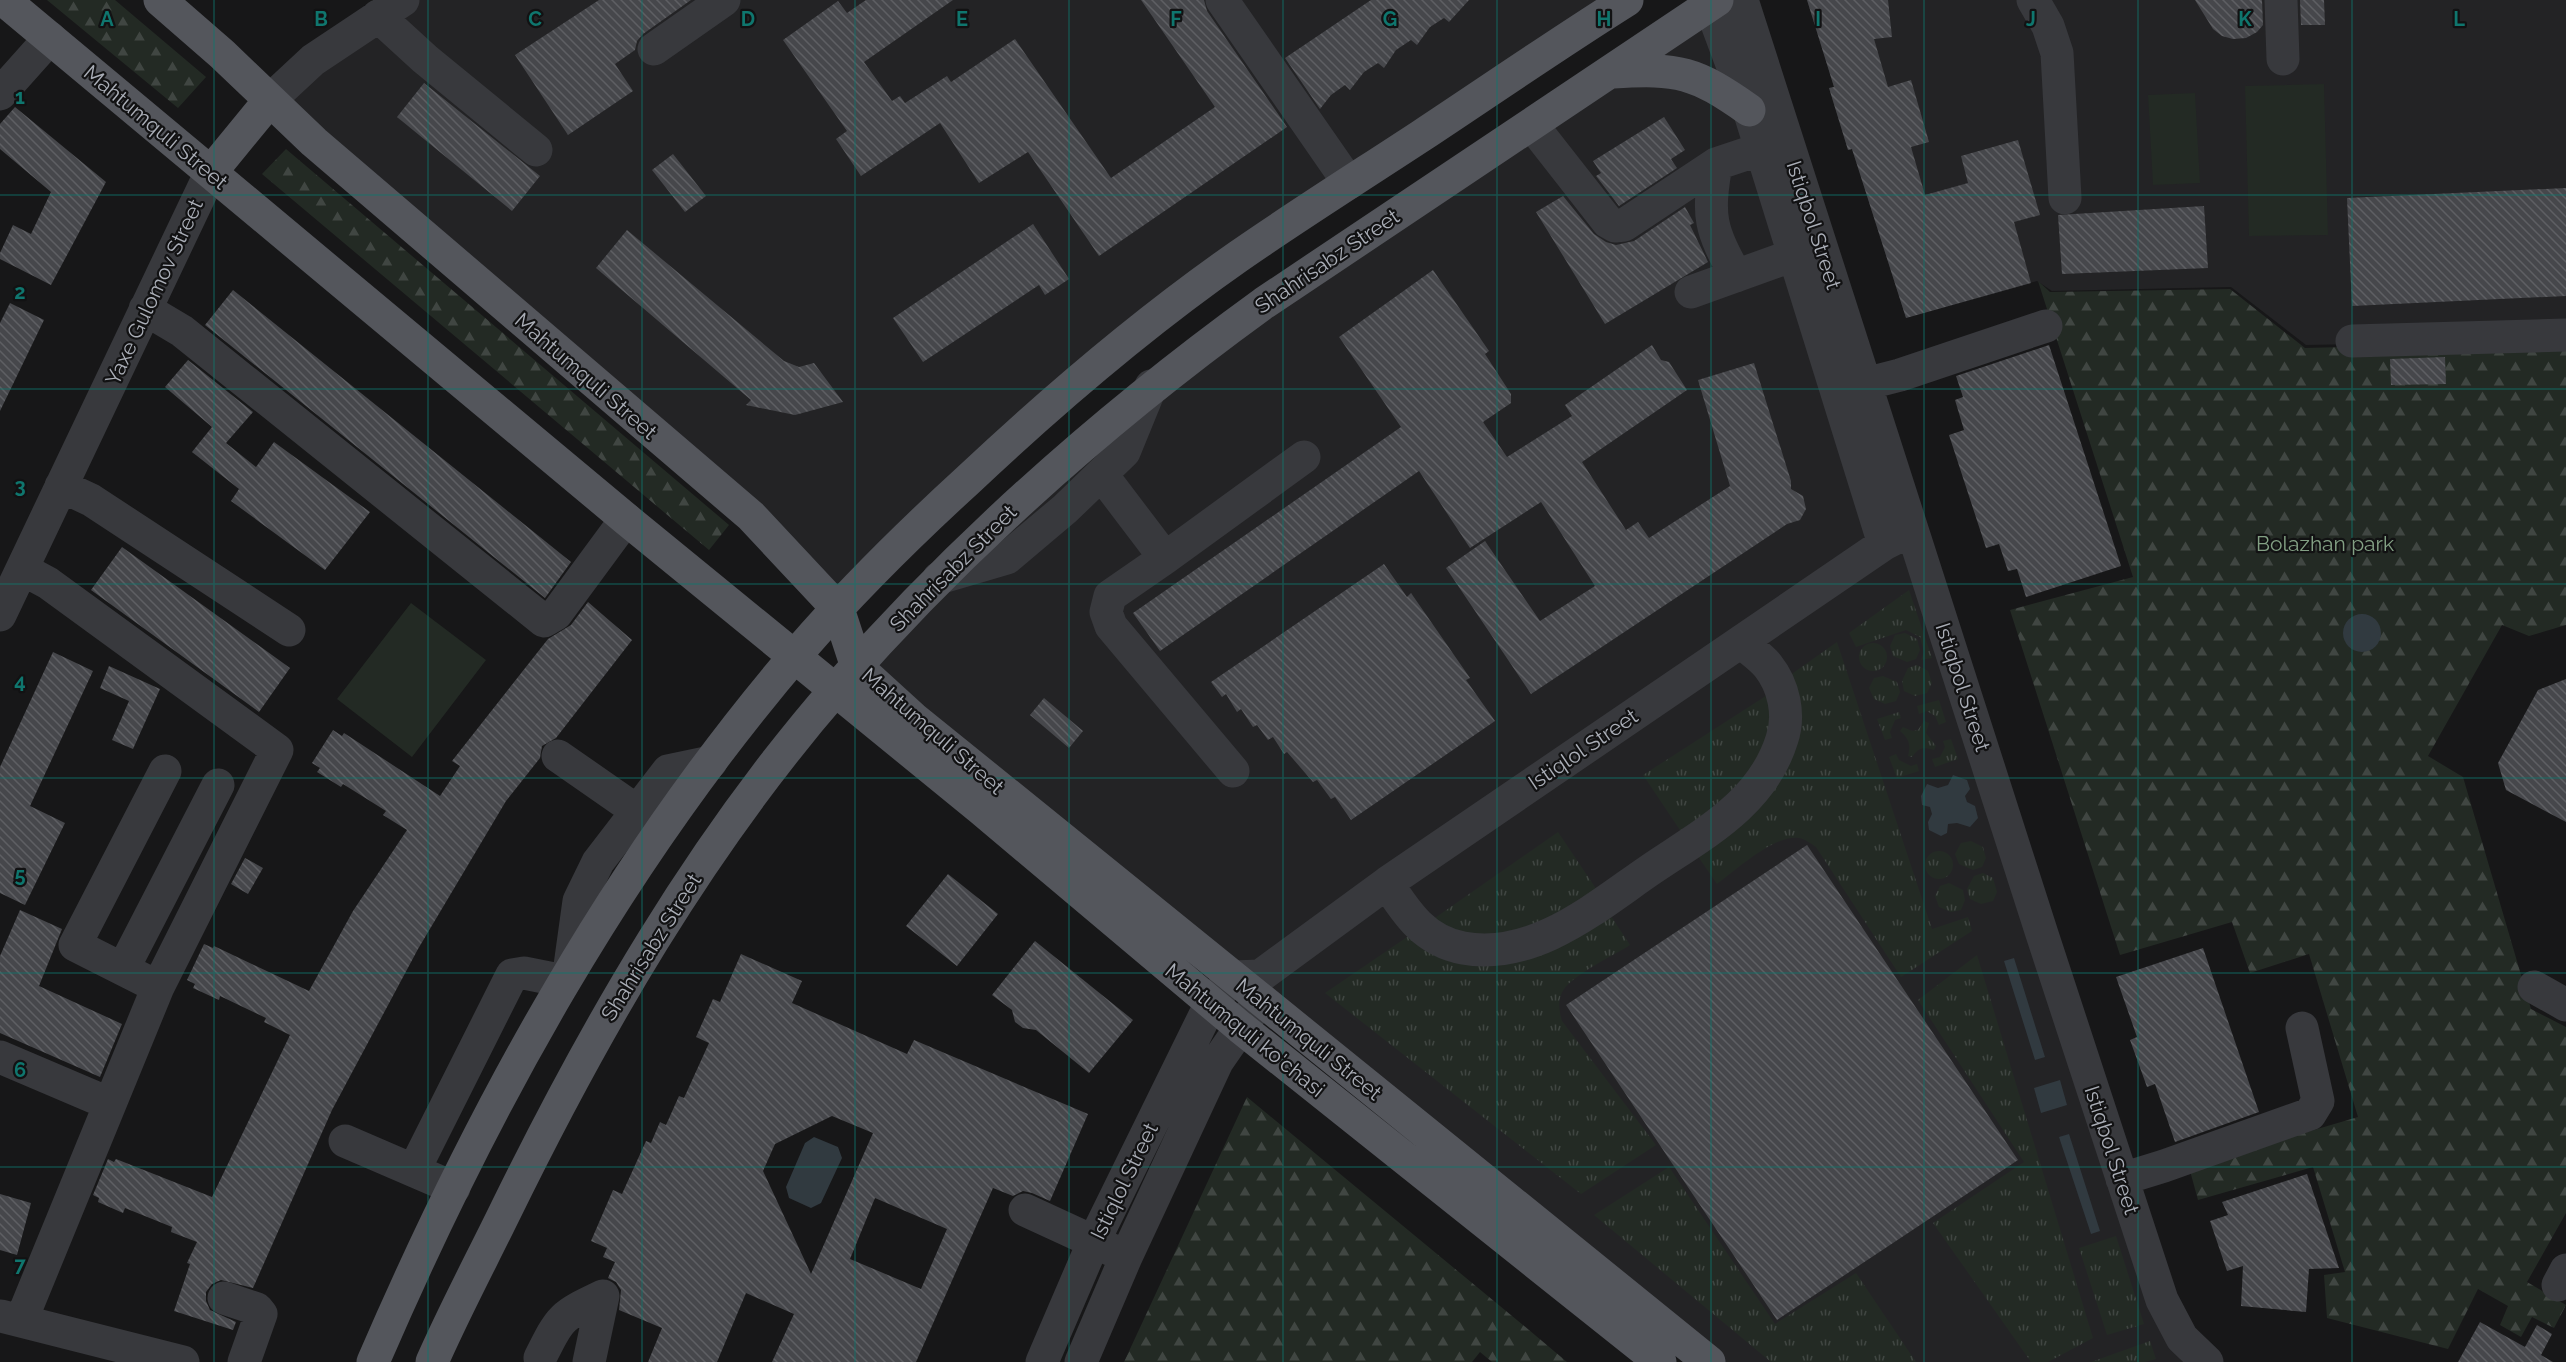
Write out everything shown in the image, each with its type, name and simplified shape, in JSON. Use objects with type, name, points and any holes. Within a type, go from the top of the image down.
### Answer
[{"type":"main road","name":"Mahtumquli Street","points":[[4,0],[626,519],[795,656],[847,678],[913,718],[1251,984],[1709,1362]]},
{"type":"main road","name":"Mahtumquli Street","points":[[160,0],[314,142],[751,516],[838,609],[847,678]]},
{"type":"main road","points":[[373,1362],[484,1125],[566,977],[662,829],[711,762],[795,656],[838,609],[906,538],[981,467],[1114,351],[1238,257],[1627,0]]},
{"type":"main road","name":"Shahrisabz Street","points":[[432,1362],[535,1152],[643,956],[712,851],[847,678],[939,578],[1042,480],[1151,386],[1264,303],[1712,2]]},
{"type":"main road","points":[[1611,72],[1658,69],[1692,76],[1711,84],[1749,110]]},
{"type":"main road","name":"Yaxe Gulomov Street","points":[[211,172],[270,100]]},
{"type":"main road","name":"Mahtumquli ko'chasi","points":[[847,678],[1240,1028],[1660,1362]]},
{"type":"street","points":[[654,49],[724,0]]},
{"type":"street","points":[[1222,0],[1349,183]]},
{"type":"street","name":"Istiqbol Street","points":[[1742,0],[1865,384],[1898,537]]},
{"type":"street","points":[[2033,0],[2048,26],[2057,54],[2065,198]]},
{"type":"street","points":[[2281,0],[2283,59]]},
{"type":"street","name":"Istiqbol Street","points":[[1712,2],[1749,110],[1794,255],[1898,537],[2170,1319],[2186,1344],[2206,1362]]},
{"type":"street","points":[[391,8],[424,59],[536,150]]},
{"type":"street","name":"Yaxe Gulomov Street","points":[[270,100],[313,60],[391,8]]},
{"type":"street","points":[[0,94],[50,38]]},
{"type":"street","points":[[1532,124],[1608,222],[1615,226],[1624,225],[1716,164],[1761,148]]},
{"type":"street","points":[[1716,164],[1710,203],[1712,227],[1736,276]]},
{"type":"street","name":"Yaxe Gulomov Street","points":[[0,615],[211,172]]},
{"type":"street","points":[[1691,292],[1794,255]]},
{"type":"street","points":[[146,309],[182,331],[544,621],[556,614],[626,519]]},
{"type":"street","points":[[1865,384],[1900,375],[2046,326]]},
{"type":"street","points":[[2352,341],[2566,334]]},
{"type":"street","points":[[939,578],[1007,558],[1102,475],[1124,452],[1151,386]]},
{"type":"street","points":[[1233,771],[1111,626],[1106,612],[1110,596],[1304,457]]},
{"type":"street","points":[[1102,475],[1166,558]]},
{"type":"street","points":[[61,486],[91,500],[289,630]]},
{"type":"street","name":"Istiqlol Street","points":[[1042,1362],[1094,1241],[1211,1003],[1251,984],[1387,883],[1898,537]]},
{"type":"street","points":[[22,569],[48,583],[277,750],[158,987],[10,1318],[165,1360]]},
{"type":"street","points":[[1387,883],[1420,929],[1443,943],[1464,948],[1484,949],[1526,945],[1586,913],[1720,823],[1740,807],[1763,781],[1779,750],[1786,728],[1786,709],[1781,689],[1768,666],[1742,642]]},
{"type":"street","points":[[558,756],[637,811]]},
{"type":"street","points":[[414,1170],[512,975],[524,973],[566,977],[579,901],[598,862],[668,771],[711,762]]},
{"type":"street","points":[[158,987],[75,945],[165,771]]},
{"type":"street","points":[[123,969],[218,785]]},
{"type":"street","name":"Istiqlol Street","points":[[1081,1362],[1126,1257],[1217,1062],[1240,1028],[1251,984]]},
{"type":"street","points":[[2534,987],[2566,1005]]},
{"type":"street","points":[[2122,1179],[2310,1114],[2318,1101],[2302,1028]]},
{"type":"street","points":[[0,1057],[108,1103]]},
{"type":"street","points":[[345,1140],[454,1188]]},
{"type":"street","points":[[1026,1210],[1126,1257]]},
{"type":"street","points":[[540,1358],[557,1323],[575,1309],[603,1296],[589,1362]]},
{"type":"street","points":[[224,1298],[257,1309],[261,1314],[244,1362]]},
{"type":"shaded area","points":[[403,0],[1627,0],[1238,257],[838,609],[270,100]]},
{"type":"shaded area","points":[[1717,0],[2122,1179],[2207,1362],[1709,1362],[857,667],[1042,480]]},
{"type":"shaded area","points":[[1807,0],[2566,0],[2566,340],[2306,345],[2231,287],[2052,291],[2037,281],[1906,318],[1852,149],[1848,150],[1829,88],[1834,87]]},
{"type":"shaded area","points":[[2362,614],[2376,619],[2381,633],[2376,647],[2362,652],[2348,647],[2343,633],[2348,619]]},
{"type":"shaded area","points":[[1953,775],[1967,780],[1970,789],[1965,796],[1967,802],[1975,806],[1978,818],[1970,827],[1957,823],[1948,824],[1947,833],[1941,836],[1929,830],[1928,822],[1932,814],[1930,807],[1922,805],[1921,796],[1927,784],[1938,788],[1948,785]]},
{"type":"shaded area","points":[[2014,958],[2045,1057],[2035,1060],[2004,961]]},
{"type":"shaded area","points":[[2060,1080],[2067,1105],[2041,1113],[2034,1088]]},
{"type":"shaded area","points":[[2069,1134],[2100,1231],[2091,1234],[2059,1137]]},
{"type":"shaded area","points":[[814,1137],[838,1147],[842,1158],[821,1203],[811,1208],[789,1198],[786,1187],[805,1143]]},
{"type":"green space","points":[[47,0],[115,0],[206,77],[178,108]]},
{"type":"green space","points":[[2324,84],[2328,235],[2249,236],[2245,86]]},
{"type":"green space","points":[[2195,93],[2200,183],[2153,185],[2148,95]]},
{"type":"green space","points":[[286,149],[729,525],[709,550],[262,174]]},
{"type":"green space","name":"Bolazhan park","points":[[2038,281],[2050,292],[2230,289],[2305,348],[2566,341],[2566,625],[2529,636],[2502,625],[2428,756],[2463,777],[2531,1009],[2566,1027],[2566,1213],[2527,1282],[2566,1305],[2554,1328],[2532,1317],[2521,1337],[2500,1325],[2508,1306],[2478,1289],[2448,1349],[2327,1318],[2324,1275],[2345,1272],[2313,1167],[2198,1200],[2189,1167],[2358,1117],[2309,954],[2250,973],[2232,922],[2120,955],[2010,610],[2133,577]]},
{"type":"green space","points":[[1909,590],[1932,658],[1921,660],[1924,652],[1920,637],[1906,630],[1856,647],[1849,633]]},
{"type":"green space","points":[[411,603],[486,660],[412,757],[337,699]]},
{"type":"green space","points":[[1905,633],[1917,639],[1920,650],[1916,659],[1907,662],[1893,656],[1890,646],[1895,635]]},
{"type":"green space","points":[[1837,642],[1932,929],[1968,917],[1972,931],[1901,977],[1816,847],[1808,841],[1789,838],[1768,847],[1717,884],[1697,855],[1742,823],[1786,678]]},
{"type":"green space","points":[[1873,643],[1883,647],[1887,657],[1883,667],[1873,671],[1863,667],[1859,657],[1863,647]]},
{"type":"green space","points":[[1917,665],[1928,671],[1932,683],[1927,693],[1915,696],[1904,691],[1902,681],[1908,668]]},
{"type":"green space","points":[[1883,676],[1897,682],[1900,692],[1896,701],[1885,704],[1874,699],[1869,688],[1874,678]]},
{"type":"green space","points":[[1772,692],[1769,755],[1684,836],[1643,775]]},
{"type":"green space","points":[[1939,700],[1946,722],[1939,725],[1935,716],[1927,711],[1919,714],[1917,706]]},
{"type":"green space","points":[[1899,712],[1901,718],[1895,720],[1890,732],[1892,738],[1885,740],[1877,719]]},
{"type":"green space","points":[[1924,721],[1929,723],[1926,733],[1936,746],[1934,750],[1921,749],[1912,757],[1908,756],[1908,742],[1900,731],[1903,727],[1912,731],[1918,730]]},
{"type":"green space","points":[[1951,739],[1958,759],[1935,767],[1932,759],[1940,757],[1945,747],[1943,741]]},
{"type":"green space","points":[[1896,754],[1899,760],[1911,766],[1917,764],[1919,771],[1897,778],[1889,757]]},
{"type":"green space","points":[[1558,832],[1599,893],[1564,917],[1471,942],[1432,920]]},
{"type":"green space","points":[[1971,841],[1983,847],[1986,858],[1982,867],[1973,870],[1959,864],[1955,854],[1961,843]]},
{"type":"green space","points":[[1939,851],[1949,855],[1953,865],[1949,875],[1939,879],[1929,875],[1925,865],[1929,855]]},
{"type":"green space","points":[[1983,873],[1993,878],[1997,892],[1993,901],[1981,904],[1970,899],[1967,889],[1974,876]]},
{"type":"green space","points":[[1949,883],[1963,890],[1965,900],[1961,910],[1951,912],[1939,907],[1935,896],[1940,886]]},
{"type":"green space","points":[[1609,913],[1630,945],[1570,983],[1560,997],[1560,1013],[1562,1021],[1656,1145],[1581,1194],[1325,993],[1410,935],[1427,948]]},
{"type":"green space","points":[[1977,955],[2093,1338],[2048,1362],[2031,1362],[1933,1223],[2024,1162],[1918,1000]]},
{"type":"green space","points":[[1247,1097],[1567,1362],[1492,1362],[1480,1352],[1472,1362],[1124,1362]]},
{"type":"green space","points":[[1669,1167],[1775,1324],[1856,1273],[1916,1362],[1771,1362],[1594,1215]]},
{"type":"green space","points":[[2116,1236],[2144,1324],[2107,1335],[2079,1248]]},
{"type":"green space","points":[[2150,1341],[2156,1359],[2145,1362],[2091,1362]]},
{"type":"building","points":[[599,0],[691,0],[643,34],[637,41],[635,50],[615,64],[633,91],[568,135],[515,55]]},
{"type":"building","points":[[866,0],[953,0],[864,62],[892,101],[900,96],[905,103],[947,76],[951,82],[1015,39],[1111,178],[1215,107],[1141,0],[1204,0],[1207,11],[1287,127],[1099,256],[1028,152],[979,183],[940,123],[861,176],[836,139],[847,131],[783,40],[838,1],[847,13]]},
{"type":"building","points":[[1371,0],[1469,0],[1449,22],[1444,18],[1430,27],[1417,45],[1411,40],[1396,50],[1384,68],[1378,63],[1364,72],[1350,90],[1345,85],[1331,95],[1320,109],[1285,58]]},
{"type":"building","points":[[1807,0],[1888,0],[1892,37],[1874,39],[1888,87],[1911,80],[1929,142],[1911,147],[1925,195],[1968,183],[1961,156],[2018,140],[2040,215],[2014,222],[2031,283],[1906,318],[1852,149],[1848,150],[1829,88],[1834,87]]},
{"type":"building","points":[[2195,0],[2262,0],[2263,25],[2257,32],[2246,38],[2233,39],[2222,36],[2213,29]]},
{"type":"building","points":[[2300,0],[2324,0],[2325,25],[2301,25]]},
{"type":"building","points":[[424,83],[540,176],[512,211],[397,117]]},
{"type":"building","points":[[15,107],[106,182],[51,285],[0,259],[0,253],[13,225],[31,234],[51,192],[0,149],[0,124]]},
{"type":"building","points":[[1664,117],[1685,150],[1671,159],[1677,168],[1619,206],[1596,176],[1601,173],[1593,161]]},
{"type":"building","points":[[673,154],[706,196],[685,212],[652,170]]},
{"type":"building","points":[[2566,188],[2566,296],[2352,306],[2347,198]]},
{"type":"building","points":[[1563,196],[1594,234],[1616,245],[1634,241],[1685,207],[1694,223],[1690,225],[1708,262],[1605,324],[1536,212]]},
{"type":"building","points":[[2204,206],[2208,268],[2062,274],[2058,215]]},
{"type":"building","points":[[1033,224],[1069,279],[1045,295],[1039,285],[923,362],[893,318]]},
{"type":"building","points":[[627,230],[784,361],[799,367],[814,363],[843,402],[795,415],[746,405],[751,400],[596,268]]},
{"type":"building","points":[[1433,270],[1489,351],[1485,354],[1511,394],[1511,403],[1483,422],[1507,457],[1572,416],[1565,405],[1652,345],[1661,360],[1669,362],[1687,390],[1582,462],[1626,530],[1638,522],[1649,538],[1730,486],[1698,380],[1754,363],[1791,481],[1791,489],[1803,496],[1806,509],[1800,520],[1787,524],[1531,694],[1446,568],[1485,541],[1540,621],[1595,586],[1541,502],[1470,548],[1419,471],[1160,651],[1133,613],[1401,427],[1339,337]]},
{"type":"building","points":[[233,290],[571,562],[545,598],[205,325]]},
{"type":"building","points":[[10,303],[44,320],[0,411],[0,323]]},
{"type":"building","points":[[2049,345],[2121,566],[2026,597],[2017,569],[2008,571],[1999,544],[1986,548],[1949,435],[1964,430],[1955,400],[1963,397],[1956,376]]},
{"type":"building","points":[[2445,357],[2446,384],[2391,385],[2390,359]]},
{"type":"building","points":[[188,360],[253,412],[226,443],[256,467],[274,442],[370,512],[325,570],[231,501],[239,489],[192,452],[212,427],[165,387]]},
{"type":"building","points":[[122,547],[290,668],[259,712],[91,590]]},
{"type":"building","points":[[1384,564],[1407,597],[1411,593],[1470,678],[1466,680],[1495,721],[1351,820],[1335,797],[1331,799],[1317,780],[1313,782],[1287,752],[1284,754],[1273,737],[1268,740],[1257,725],[1253,727],[1241,709],[1237,712],[1226,694],[1222,697],[1211,682]]},
{"type":"building","points":[[588,602],[632,640],[556,738],[542,746],[540,758],[506,801],[418,949],[332,1110],[253,1288],[221,1280],[212,1284],[206,1292],[206,1301],[210,1310],[236,1322],[233,1330],[174,1311],[190,1264],[187,1263],[197,1242],[171,1232],[172,1227],[125,1208],[123,1213],[98,1202],[99,1198],[93,1195],[108,1159],[114,1162],[116,1159],[212,1197],[290,1035],[264,1022],[266,1018],[220,996],[219,1000],[193,988],[195,984],[187,980],[204,944],[213,948],[214,946],[309,991],[353,911],[407,830],[383,815],[386,811],[343,784],[341,787],[317,772],[320,768],[312,763],[333,730],[342,736],[344,733],[440,796],[460,766],[452,761],[548,639],[571,625]]},
{"type":"building","points":[[53,652],[93,671],[30,806],[65,823],[25,905],[0,893],[0,767]]},
{"type":"building","points":[[109,666],[160,689],[133,749],[112,740],[129,701],[100,688]]},
{"type":"building","points":[[2566,679],[2566,822],[2506,790],[2498,763],[2538,690]]},
{"type":"building","points":[[1044,698],[1083,731],[1069,748],[1030,715]]},
{"type":"building","points":[[1807,845],[2018,1160],[1777,1320],[1566,1005]]},
{"type":"building","points":[[245,858],[263,868],[248,894],[231,884]]},
{"type":"building","points":[[948,874],[998,914],[957,966],[906,926]]},
{"type":"building","points":[[20,910],[62,929],[39,986],[122,1024],[100,1077],[0,1033],[0,956]]},
{"type":"building","points":[[1035,941],[1133,1020],[1089,1073],[1036,1030],[1023,1028],[1015,1022],[1012,1010],[992,995]]},
{"type":"building","points":[[2203,948],[2259,1112],[2175,1142],[2155,1084],[2147,1087],[2130,1040],[2137,1037],[2116,977]]},
{"type":"building","points":[[741,954],[802,981],[792,1003],[907,1054],[914,1040],[1088,1114],[1050,1201],[1032,1193],[1023,1191],[1013,1196],[993,1188],[916,1362],[772,1362],[794,1314],[746,1293],[717,1362],[648,1362],[662,1328],[619,1310],[621,1290],[616,1282],[608,1278],[615,1262],[603,1257],[607,1248],[591,1241],[613,1190],[622,1194],[646,1141],[651,1143],[660,1122],[666,1125],[679,1096],[684,1098],[709,1043],[696,1037],[713,999],[720,1002]],"holes":[[[832,1116],[873,1133],[811,1274],[763,1171],[775,1144]],[[875,1198],[947,1229],[921,1289],[850,1259]]]},
{"type":"building","points":[[2307,1174],[2339,1268],[2309,1269],[2306,1312],[2241,1306],[2243,1266],[2227,1271],[2210,1221],[2228,1215],[2222,1202]]},
{"type":"building","points":[[0,1194],[31,1203],[17,1255],[0,1250]]},
{"type":"building","points":[[2480,1322],[2525,1347],[2537,1325],[2552,1334],[2541,1355],[2553,1362],[2458,1362]]}]
